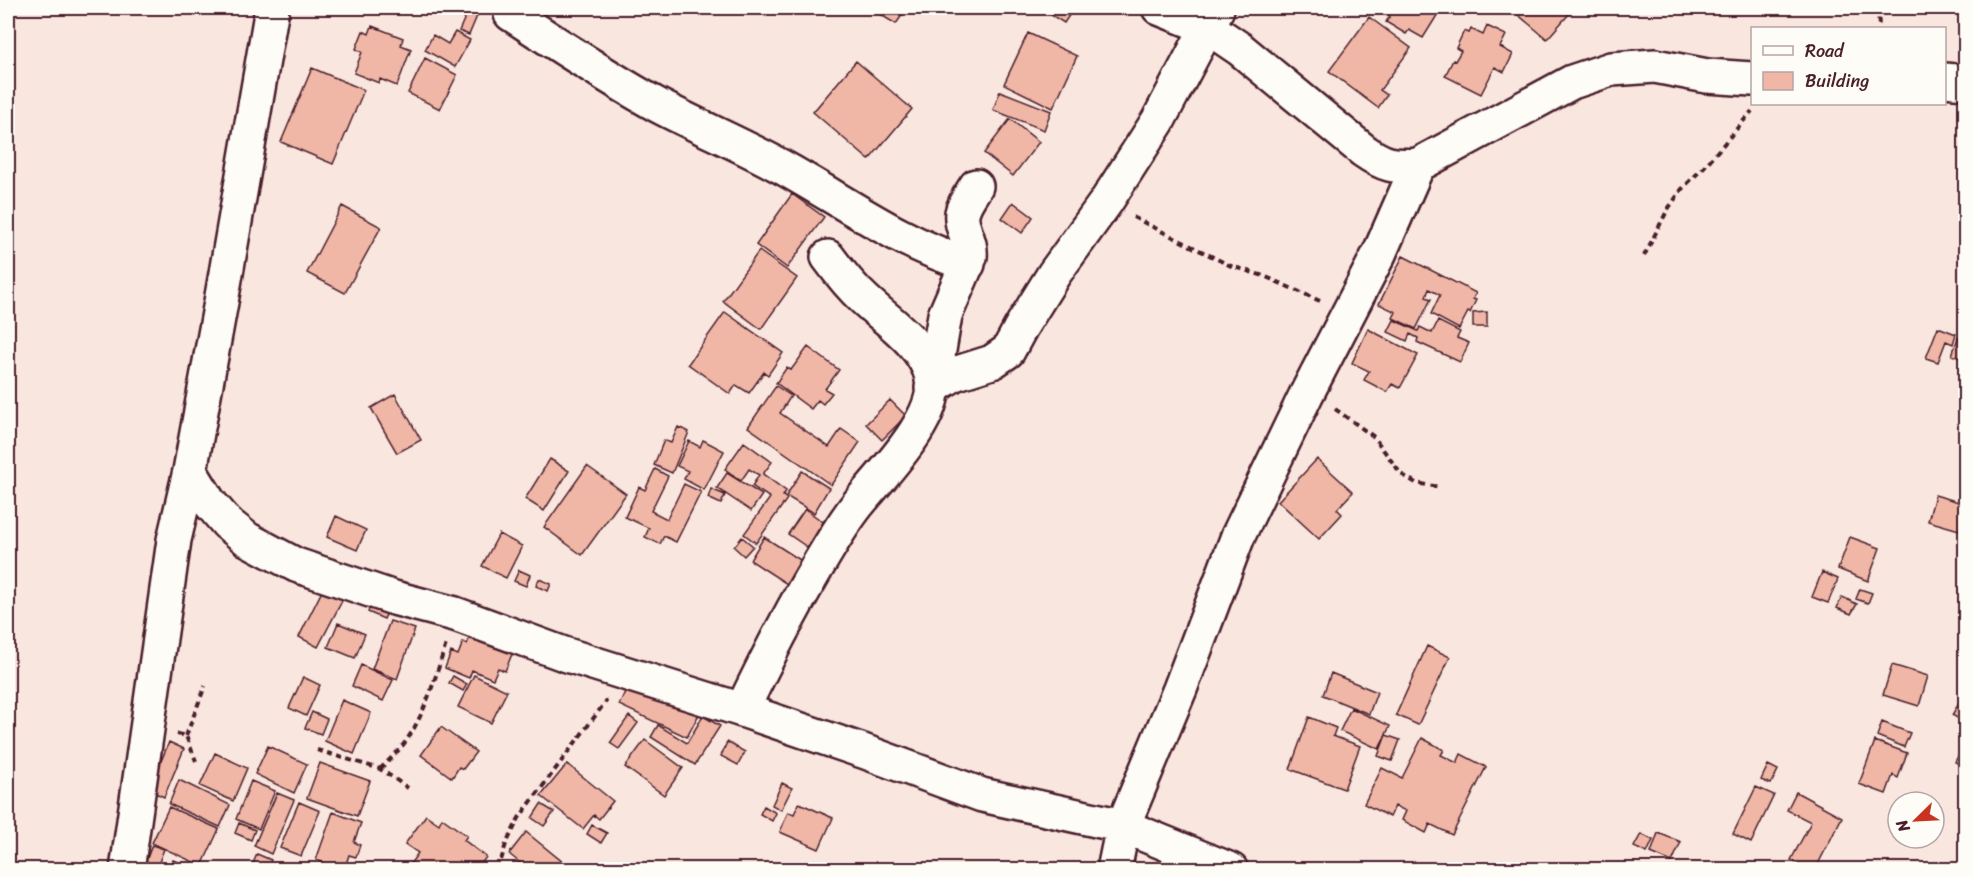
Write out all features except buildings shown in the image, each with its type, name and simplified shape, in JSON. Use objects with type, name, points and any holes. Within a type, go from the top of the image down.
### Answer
[{"type":"street","points":[[127,870],[174,540],[190,471],[272,8]]},
{"type":"street","points":[[1159,8],[1213,18],[1248,56],[1378,161],[1396,167],[1418,165],[1572,82],[1611,69],[1654,66],[1707,76],[1751,79]]},
{"type":"street","points":[[511,14],[591,66],[660,106],[780,166],[913,244],[968,264]]},
{"type":"street","points":[[932,384],[954,374],[992,362],[1008,351],[1054,274],[1106,202],[1158,121],[1213,18]]},
{"type":"street","points":[[1946,80],[1965,82]]},
{"type":"street","points":[[1114,870],[1123,826],[1180,689],[1238,536],[1306,395],[1379,254],[1418,165]]},
{"type":"street","points":[[742,710],[783,626],[836,535],[856,507],[907,447],[920,425],[932,384],[945,315],[968,264],[971,249],[962,213],[976,186]]},
{"type":"street","points":[[828,257],[862,297],[905,335],[922,356],[932,384]]},
{"type":"street","points":[[190,471],[209,502],[227,523],[247,538],[296,566],[455,614],[564,654],[863,751],[982,795],[1123,826],[1231,870]]},
{"type":"path","points":[[1878,8],[1879,27]]},
{"type":"path","points":[[1644,256],[1668,209],[1682,189],[1757,105]]},
{"type":"path","points":[[1106,202],[1231,266],[1264,276],[1348,313]]},
{"type":"path","points":[[1306,395],[1339,411],[1374,437],[1401,474],[1416,483],[1439,487]]},
{"type":"path","points":[[380,769],[405,743],[420,718],[433,686],[455,614]]},
{"type":"path","points":[[498,870],[506,844],[519,818],[626,674]]},
{"type":"path","points":[[186,736],[205,686]]},
{"type":"path","points":[[316,750],[380,769],[408,788]]}]
